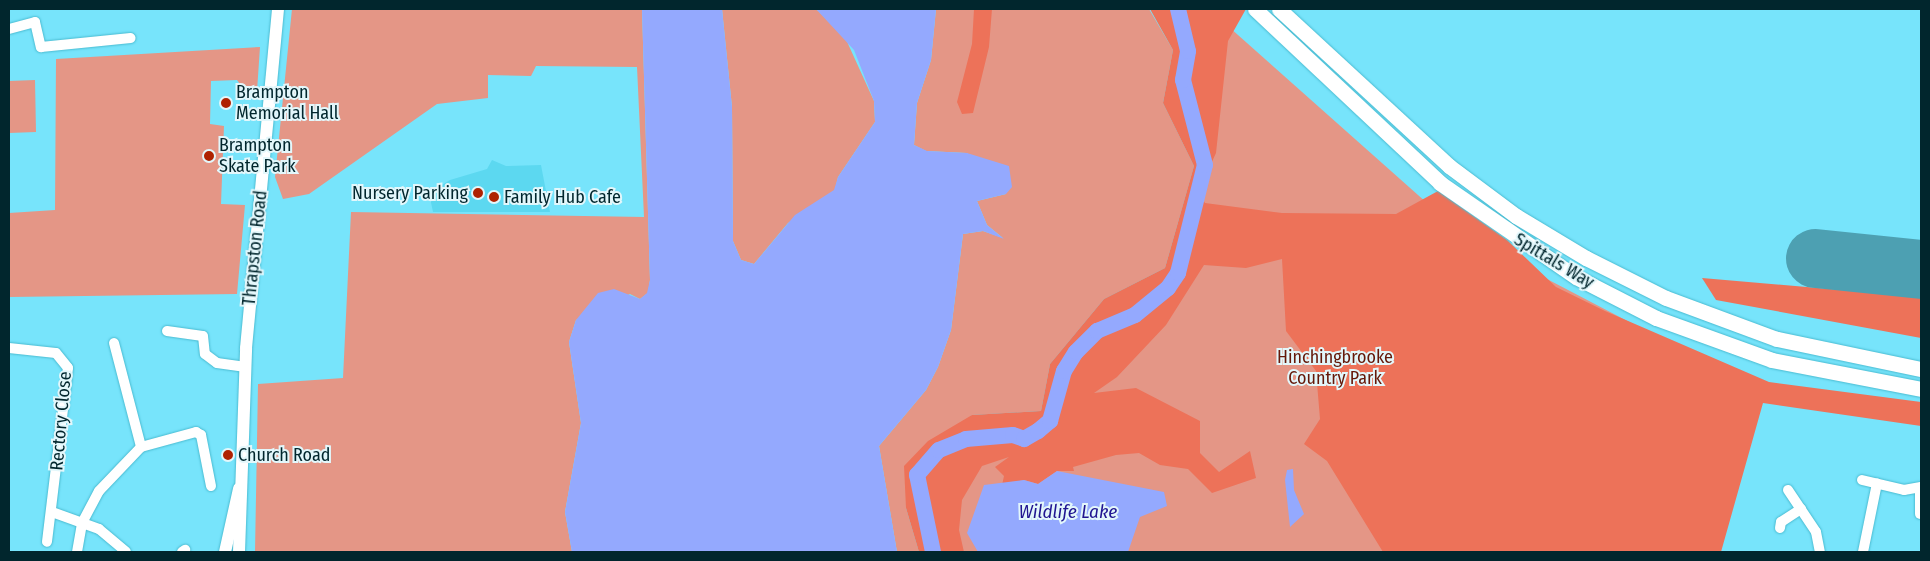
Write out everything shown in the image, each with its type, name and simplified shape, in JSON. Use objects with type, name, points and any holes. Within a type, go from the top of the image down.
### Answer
[{"type":"highway","name":"Spittals Way","points":[[1255,9],[1440,183],[1576,277],[1656,318],[1772,360],[1921,389]]},
{"type":"highway","name":"Spittals Way","points":[[1279,9],[1450,166],[1516,216],[1586,258],[1666,298],[1768,336],[1846,357],[1921,370]]},
{"type":"main road","name":"Thrapston Road","points":[[239,552],[246,367],[278,9]]},
{"type":"main road","name":"Thrapston Road","points":[[225,552],[240,487]]},
{"type":"street","points":[[9,29],[35,22],[41,47],[130,38]]},
{"type":"street","points":[[167,331],[203,336],[205,354],[217,363],[246,367]]},
{"type":"street","points":[[114,343],[141,447]]},
{"type":"street","name":"Rectory Close","points":[[9,348],[56,352],[68,368],[47,542]]},
{"type":"street","points":[[77,552],[82,523],[99,491],[141,447],[196,432],[202,436],[212,486]]},
{"type":"street","points":[[1862,480],[1904,490],[1921,488],[1920,514]]},
{"type":"street","points":[[1862,552],[1877,483]]},
{"type":"street","points":[[1788,490],[1816,532],[1820,552]]},
{"type":"street","points":[[1780,528],[1781,522],[1801,509]]},
{"type":"street","points":[[52,512],[99,529],[126,552]]},
{"type":"shaded area","points":[[492,160],[506,166],[541,165],[550,212],[433,212],[429,193],[450,180],[487,169]]},
{"type":"green space","points":[[292,9],[642,9],[650,280],[648,293],[640,299],[630,294],[576,320],[569,342],[581,423],[565,512],[572,552],[255,552],[258,384],[343,378],[351,212],[644,217],[637,67],[536,66],[531,76],[488,75],[488,98],[437,104],[309,194],[283,199],[275,177]]},
{"type":"green space","points":[[722,9],[816,9],[844,35],[874,101],[875,122],[838,177],[835,190],[788,223],[754,264],[741,260],[733,241],[732,107]]},
{"type":"green space","points":[[936,9],[1149,9],[1173,50],[1163,103],[1194,166],[1165,268],[1104,299],[1050,364],[1041,411],[972,415],[906,508],[919,552],[897,552],[879,446],[926,390],[938,367],[951,330],[963,234],[983,231],[1003,238],[987,225],[977,201],[1006,194],[967,153],[926,151],[914,145],[917,103],[931,60]]},
{"type":"green space","points":[[974,9],[992,9],[989,47],[973,113],[962,114],[957,102],[972,44]]},
{"type":"green space","name":"Hinchingbrooke Country Park","points":[[1150,9],[1246,9],[1228,41],[1216,153],[1198,192],[1205,203],[1282,213],[1396,214],[1438,191],[1507,240],[1556,287],[1605,311],[1769,382],[1921,402],[1921,426],[1763,403],[1721,552],[1383,552],[1327,461],[1304,444],[1320,419],[1316,371],[1286,331],[1282,259],[1246,268],[1204,265],[1166,325],[1117,377],[1094,393],[1136,388],[1200,421],[1200,453],[1219,472],[1250,451],[1256,478],[1212,493],[1188,469],[1160,465],[1139,453],[1116,455],[1073,467],[1074,471],[1057,471],[1038,484],[1024,480],[1002,485],[1004,476],[995,467],[1009,457],[982,466],[962,500],[959,530],[964,552],[919,552],[906,508],[904,466],[928,441],[972,415],[1041,411],[1050,364],[1104,299],[1165,268],[1194,166],[1163,103],[1173,50]]},
{"type":"green space","name":"Hinchingbrooke Country Park","points":[[1211,11],[1463,235],[1679,348],[1721,552],[933,552],[939,450],[1024,439],[1153,300],[1198,200],[1205,165]]},
{"type":"green space","points":[[260,47],[257,91],[245,91],[237,80],[211,81],[210,124],[224,126],[221,204],[245,205],[237,294],[9,297],[9,213],[55,210],[56,59]]},
{"type":"green space","points":[[35,80],[36,132],[9,133],[9,81]]},
{"type":"green space","points":[[1702,278],[1921,297],[1921,338],[1716,300]]},
{"type":"water","points":[[642,9],[722,9],[732,107],[733,241],[741,260],[754,264],[795,215],[834,190],[838,177],[875,122],[874,101],[854,50],[816,9],[936,9],[931,60],[917,103],[914,145],[927,151],[967,153],[1009,166],[1012,187],[1006,194],[977,201],[987,225],[1004,239],[983,231],[963,234],[951,330],[938,367],[926,390],[879,446],[897,552],[572,552],[565,512],[581,423],[569,342],[576,320],[598,293],[614,289],[640,299],[647,293],[650,280]]},
{"type":"water","points":[[1293,469],[1294,490],[1304,514],[1290,527],[1285,480],[1287,470]]},
{"type":"water","name":"Wildlife Lake","points":[[1057,471],[1164,492],[1167,506],[1140,517],[1128,552],[978,552],[967,533],[984,485],[1024,480],[1038,484]]},
{"type":"waterway","points":[[933,552],[917,475],[939,450],[966,439],[1013,435],[1024,439],[1038,431],[1050,421],[1064,371],[1076,352],[1097,331],[1135,315],[1168,288],[1178,273],[1205,165],[1183,80],[1188,51],[1178,9]]},
{"type":"runway","points":[[1815,258],[1921,269]]},
{"type":"place","name":"Brampton Memorial Hall","points":[[226,103]]},
{"type":"place","name":"Brampton Skate Park","points":[[209,156]]},
{"type":"place","name":"Nursery Parking","points":[[478,193]]},
{"type":"place","name":"Family Hub Cafe","points":[[494,197]]},
{"type":"place","name":"Church Road","points":[[228,455]]}]
